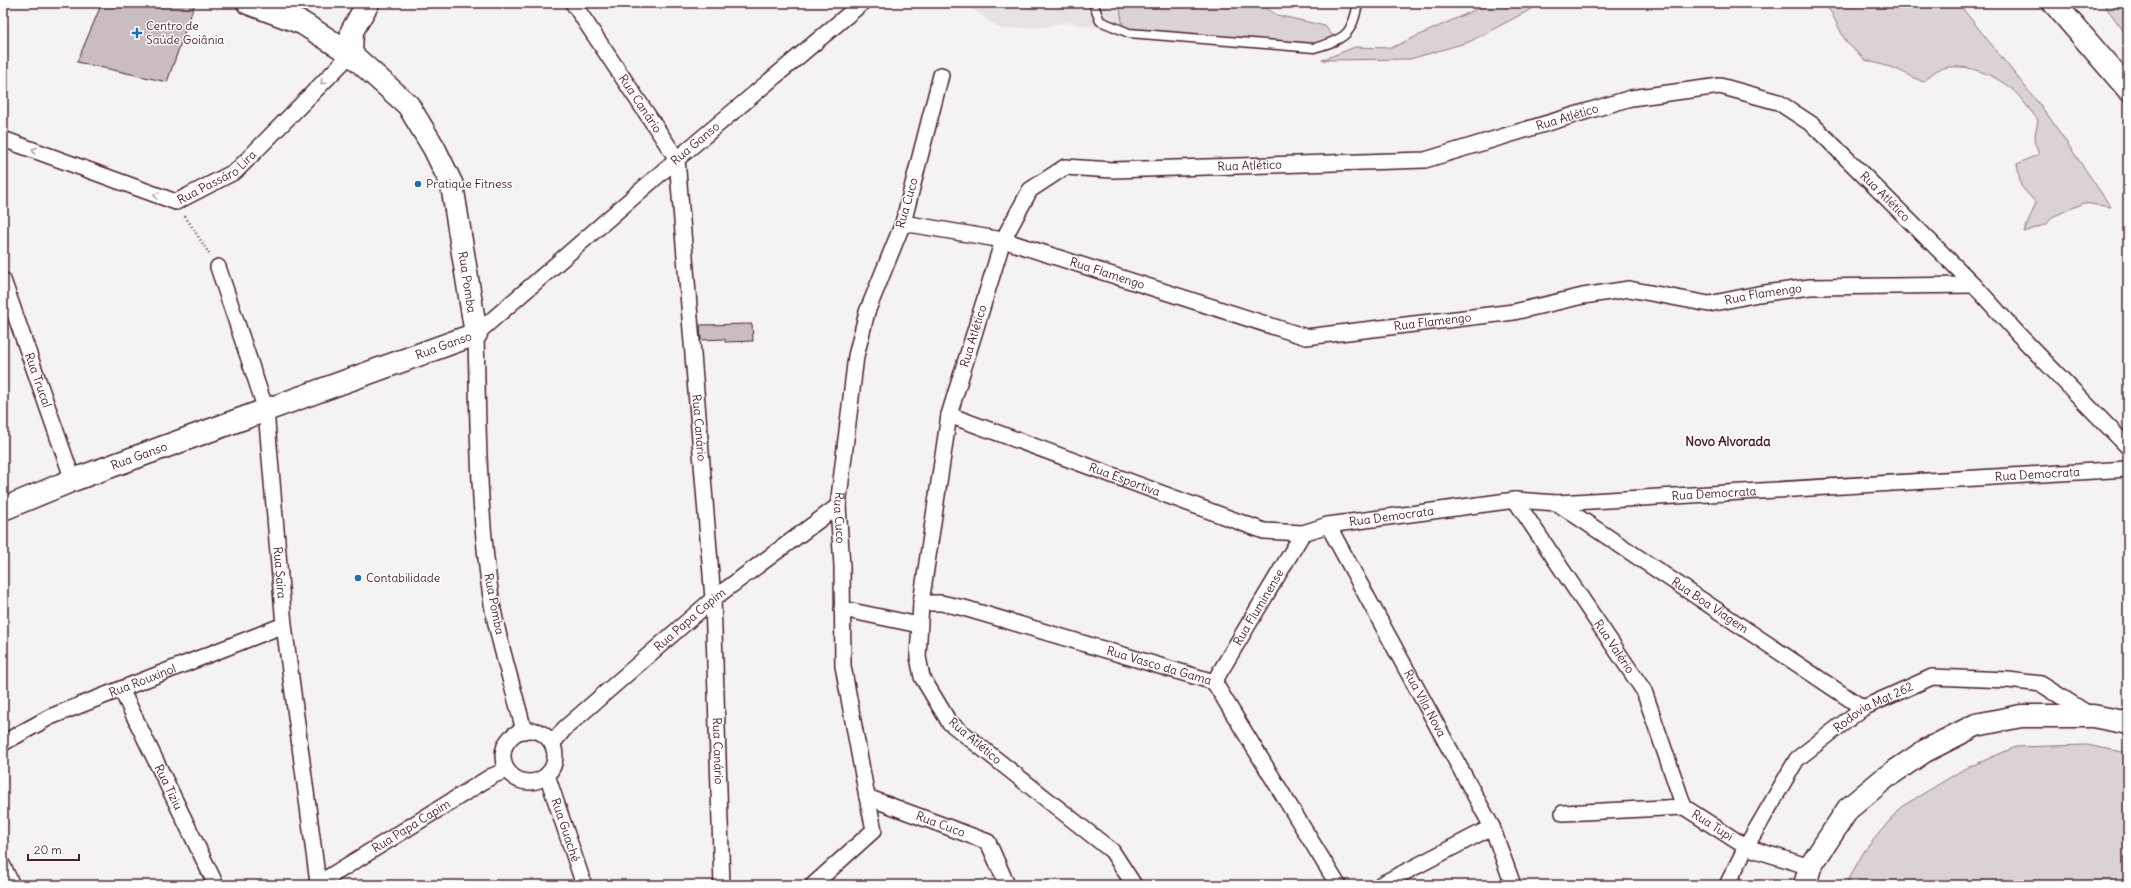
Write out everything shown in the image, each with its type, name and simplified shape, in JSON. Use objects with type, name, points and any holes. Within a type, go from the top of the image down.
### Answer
[{"type":"street","name":"Rua Pomba","points":[[248,3],[302,23],[351,54],[408,105],[434,148],[452,185],[476,334],[478,448],[486,561],[493,606],[524,731]]},
{"type":"street","points":[[351,54],[352,31],[368,3]]},
{"type":"street","name":"Rua Canário","points":[[573,3],[677,159],[713,599],[722,885]]},
{"type":"street","name":"Rua Ganso","points":[[3,509],[73,480],[476,334],[677,159],[862,3]]},
{"type":"street","points":[[2054,3],[2128,89]]},
{"type":"street","name":"Rua Passáro Lira","points":[[3,139],[176,202],[236,171],[351,54]]},
{"type":"street","name":"Rua Cuco","points":[[941,75],[903,223],[868,312],[856,356],[838,506],[842,566],[843,666],[867,797],[988,842],[1006,885]]},
{"type":"street","name":"Rua Atlético","points":[[1134,885],[1112,851],[949,722],[922,677],[918,657],[921,603],[949,414],[1003,240],[1030,190],[1065,167],[1113,170],[1425,160],[1631,98],[1720,86],[1778,102],[1813,125],[1974,285],[2019,335],[2128,446]]},
{"type":"street","name":"Rua Flamengo","points":[[903,223],[1003,240],[1306,337],[1514,312],[1583,296],[1629,289],[1708,304],[1758,294],[1810,287],[1974,285]]},
{"type":"street","name":"Rua Saíra","points":[[218,267],[266,410],[284,625],[317,884]]},
{"type":"street","name":"Rua Trucal","points":[[3,280],[73,480]]},
{"type":"street","name":"Rua Esportiva","points":[[949,414],[1264,531],[1303,533]]},
{"type":"street","name":"Rua Democrata","points":[[1303,533],[1328,526],[1515,500],[1557,503],[2128,469]]},
{"type":"street","name":"Rua Valério","points":[[1515,500],[1644,691],[1684,807]]},
{"type":"street","name":"Rua Boa Viagem","points":[[1557,503],[1863,708]]},
{"type":"street","name":"Rua Papa Capim","points":[[552,744],[565,728],[713,599],[838,506]]},
{"type":"street","name":"Rua Vila Nova","points":[[1328,526],[1492,827],[1513,885]]},
{"type":"street","name":"Rua Fluminense","points":[[1214,682],[1303,533]]},
{"type":"street","name":"Rua Vasco da Gama","points":[[921,603],[942,602],[1214,682],[1338,885]]},
{"type":"street","points":[[842,610],[919,625]]},
{"type":"street","name":"Rua Rouxinol","points":[[3,743],[50,717],[284,625]]},
{"type":"street","name":"Rodovia Mgt 262","points":[[1727,885],[1746,847],[1797,759],[1863,708],[1932,677],[2008,680],[2041,684],[2093,716]]},
{"type":"street","name":"Rua Tiziu","points":[[121,689],[216,885]]},
{"type":"street","points":[[1808,876],[1848,810],[1885,778],[1925,751],[1976,725],[2021,716],[2093,716],[2128,723]]},
{"type":"street","points":[[524,731],[541,733],[552,744],[555,761],[547,775],[533,782],[526,782],[518,780],[507,770],[503,754],[505,746],[516,734],[524,731]]},
{"type":"street","name":"Rua Papa Capim","points":[[317,884],[492,776],[507,770]]},
{"type":"street","name":"Rua Guaché","points":[[547,775],[584,885]]},
{"type":"street","points":[[813,885],[874,830],[867,797]]},
{"type":"street","name":"Rua Tupi","points":[[1563,813],[1684,807],[1746,847],[1808,876]]},
{"type":"street","points":[[1380,885],[1492,827]]},
{"type":"street","points":[[3,866],[12,885]]},
{"type":"lane","points":[[1093,3],[1100,21],[1130,34],[1314,48],[1337,42],[1354,24],[1358,3]]},
{"type":"path","points":[[176,202],[218,267]]},
{"type":"shaded area","points":[[966,3],[1119,3],[1124,32],[1063,22],[1045,27],[1001,29],[966,5]]},
{"type":"shaded area","points":[[1119,3],[1258,3],[1277,15],[1325,26],[1337,41],[1314,48],[1124,32]]},
{"type":"shaded area","points":[[1490,3],[1543,3],[1469,42],[1410,59],[1322,60],[1355,47],[1391,48]]},
{"type":"shaded area","points":[[1822,3],[1958,3],[2047,114],[2111,207],[2084,203],[2052,217],[2047,224],[2024,232],[2036,203],[2021,186],[2017,164],[2039,154],[2034,141],[2038,120],[2017,94],[2001,81],[1971,69],[1950,67],[1940,69],[1923,82],[1894,68],[1865,60],[1846,42],[1831,12]]},
{"type":"shaded area","points":[[2103,3],[2128,3],[2128,37]]},
{"type":"shaded area","points":[[2087,745],[2128,753],[2128,885],[1845,885],[1865,850],[1901,807],[1964,769],[2016,747]]},
{"type":"building","name":"Centro de Saúde Goiânia","points":[[102,3],[195,3],[167,82],[77,62]]},
{"type":"building","points":[[752,324],[753,341],[725,342],[725,339],[701,340],[700,325]]},
{"type":"place","name":"Centro de Saúde Goiânia","points":[[137,33]]},
{"type":"place","name":"Pratique Fitness","points":[[418,184]]},
{"type":"place","name":"Contabilidade","points":[[358,578]]},
{"type":"district","name":"Novo Alvorada","points":[[1728,441]]}]
